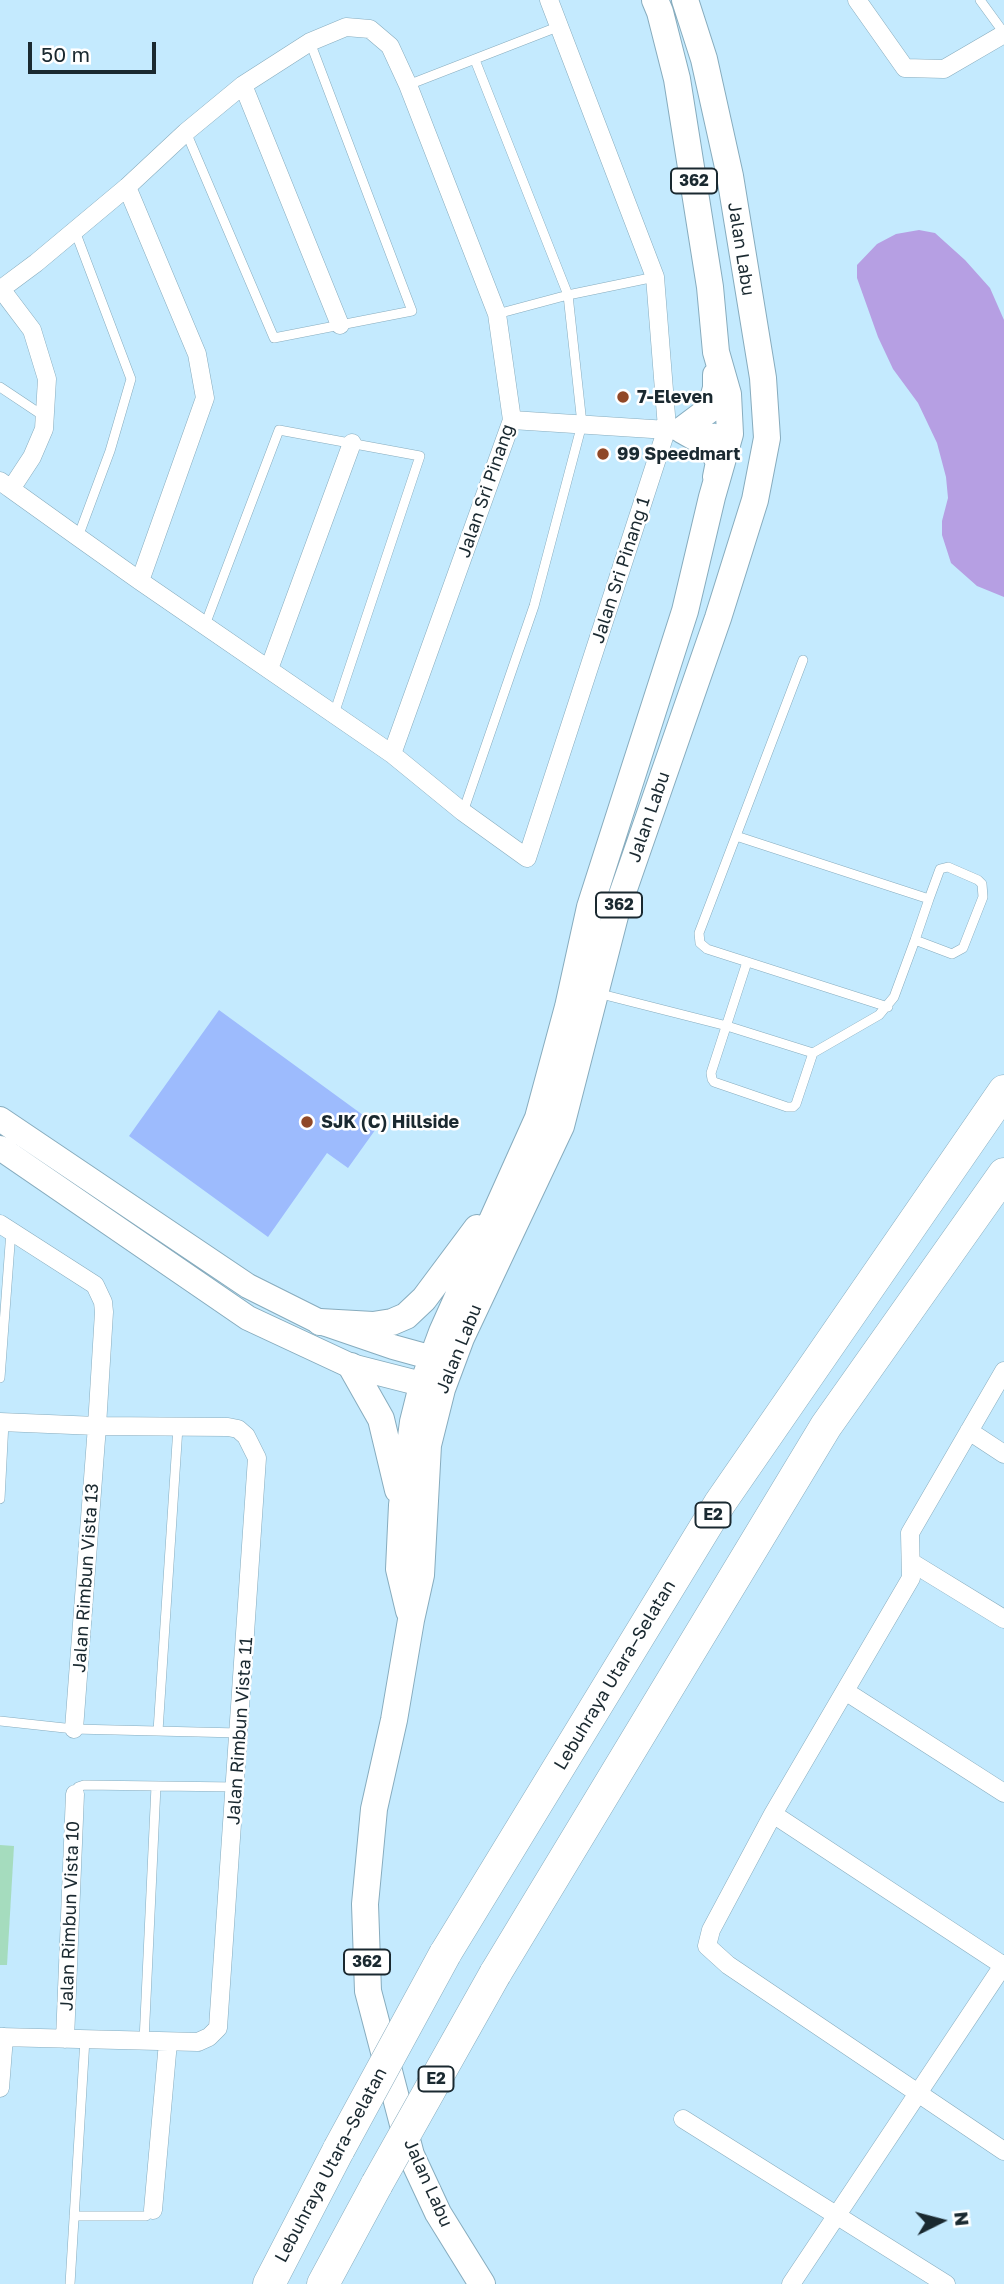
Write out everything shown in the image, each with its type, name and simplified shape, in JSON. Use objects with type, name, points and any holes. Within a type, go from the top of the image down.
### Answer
[{"type":"highway","name":"Lebuhraya Utara–Selatan","points":[[269,2284],[445,1954],[720,1503],[1004,1091]]},
{"type":"highway","name":"E2","points":[[323,2284],[495,1974],[826,1426],[1004,1174]]},
{"type":"main road","name":"Jalan Labu","points":[[411,1620],[399,1569],[402,1505],[413,1422],[432,1388],[508,1185],[538,1118],[568,1007],[590,907],[685,611],[730,434],[728,394],[716,352],[710,287],[677,79],[655,0]]},
{"type":"main road","name":"Jalan Labu","points":[[441,1361],[561,1126],[616,912],[718,618],[755,500],[767,438],[763,379],[730,176],[704,59],[685,0]]},
{"type":"main road","points":[[674,429],[710,409],[716,388],[716,352]]},
{"type":"main road","points":[[730,434],[746,430],[756,409],[763,379]]},
{"type":"main road","points":[[674,429],[705,443],[719,462],[712,497]]},
{"type":"main road","points":[[320,1322],[373,1325],[392,1322],[406,1316],[424,1300],[508,1185]]},
{"type":"main road","points":[[351,1366],[381,1419],[402,1505]]},
{"type":"main road","name":"Jalan Labu","points":[[432,1388],[421,1575],[374,1809],[365,1904],[368,1991],[411,2155],[438,2213],[482,2284]]},
{"type":"street","name":"Jalan Sri Pinang 1","points":[[463,812],[527,858],[674,429],[654,277],[549,0]]},
{"type":"street","points":[[857,0],[905,68],[943,69],[1004,34]]},
{"type":"street","name":"Jalan Sri Pinang","points":[[346,27],[370,29],[390,46],[408,85],[497,314],[512,420],[392,754],[6,485],[33,457],[44,429],[47,379],[32,330],[1,288],[75,231],[243,85],[310,42],[346,27]]},
{"type":"street","points":[[243,85],[340,325]]},
{"type":"street","points":[[127,187],[197,354],[205,398],[141,581]]},
{"type":"street","points":[[512,420],[730,434]]},
{"type":"street","points":[[269,669],[352,443]]},
{"type":"street","points":[[392,754],[463,812]]},
{"type":"street","points":[[0,1119],[248,1286],[320,1322],[441,1361]]},
{"type":"street","points":[[0,1148],[248,1318],[351,1366],[432,1388]]},
{"type":"street","points":[[84,1206],[98,1184]]},
{"type":"street","name":"Jalan Rimbun Vista 13","points":[[5,1228],[95,1285],[100,1293],[104,1312],[74,1729]]},
{"type":"street","points":[[1004,1371],[910,1533],[911,1578],[774,1815],[711,1930],[707,1946],[728,1965],[1004,2151]]},
{"type":"street","points":[[2,1422],[178,1427]]},
{"type":"street","name":"Jalan Rimbun Vista 11","points":[[168,2042],[198,2042],[209,2037],[218,2028],[257,1458],[246,1436],[238,1429],[178,1427]]},
{"type":"street","points":[[969,1432],[1004,1454]]},
{"type":"street","points":[[911,1562],[1004,1619]]},
{"type":"street","points":[[845,1691],[1004,1793]]},
{"type":"street","name":"Jalan Rimbun Vista 10","points":[[65,2039],[75,1794]]},
{"type":"street","points":[[774,1815],[1004,1965],[791,2284]]},
{"type":"street","points":[[0,2088],[2,2037],[168,2042],[153,2210]]},
{"type":"street","points":[[683,2119],[946,2284]]},
{"type":"lane","points":[[980,0],[1004,34]]},
{"type":"lane","points":[[408,85],[560,26]]},
{"type":"lane","points":[[186,132],[274,338],[412,311],[310,42]]},
{"type":"lane","points":[[463,812],[534,606],[582,424],[568,295],[475,60]]},
{"type":"lane","points":[[75,231],[131,379],[110,451],[78,537]]},
{"type":"lane","points":[[497,314],[568,295],[654,277]]},
{"type":"lane","points":[[0,387],[45,417]]},
{"type":"lane","points":[[205,625],[279,430],[421,456],[334,714]]},
{"type":"lane","points":[[803,660],[699,933],[700,943],[707,949],[888,1007]]},
{"type":"lane","points":[[736,836],[929,900]]},
{"type":"lane","points":[[747,962],[711,1073],[712,1079],[714,1082],[788,1107],[796,1104],[813,1053],[879,1014],[894,998],[940,869],[944,866],[978,880],[984,890],[984,897],[963,948],[952,954],[915,940]]},
{"type":"lane","points":[[596,993],[727,1026],[813,1053]]},
{"type":"lane","points":[[0,1378],[5,1228]]},
{"type":"lane","points":[[0,1499],[2,1422]]},
{"type":"lane","points":[[158,1731],[178,1427]]},
{"type":"lane","points":[[0,1721],[74,1729],[240,1733]]},
{"type":"lane","points":[[75,1794],[78,1787],[84,1785],[236,1787]]},
{"type":"lane","points":[[144,2041],[156,1786]]},
{"type":"lane","points":[[70,2284],[85,2039]]},
{"type":"lane","points":[[74,2216],[146,2216],[153,2210]]},
{"type":"green space","points":[[0,1845],[14,1846],[7,1965],[0,1965]]},
{"type":"shaded area","points":[[919,230],[935,233],[965,260],[990,288],[1004,320],[1004,597],[977,586],[951,563],[942,535],[942,521],[948,498],[946,477],[937,443],[918,403],[893,369],[878,337],[857,278],[857,265],[877,244],[896,234]]},
{"type":"building","points":[[219,1010],[378,1126],[348,1168],[327,1153],[268,1237],[129,1136]]},
{"type":"place","name":"7-Eleven","points":[[623,397]]},
{"type":"place","name":"99 Speedmart","points":[[603,454]]},
{"type":"place","name":"SJK (C) Hillside","points":[[307,1122]]}]
